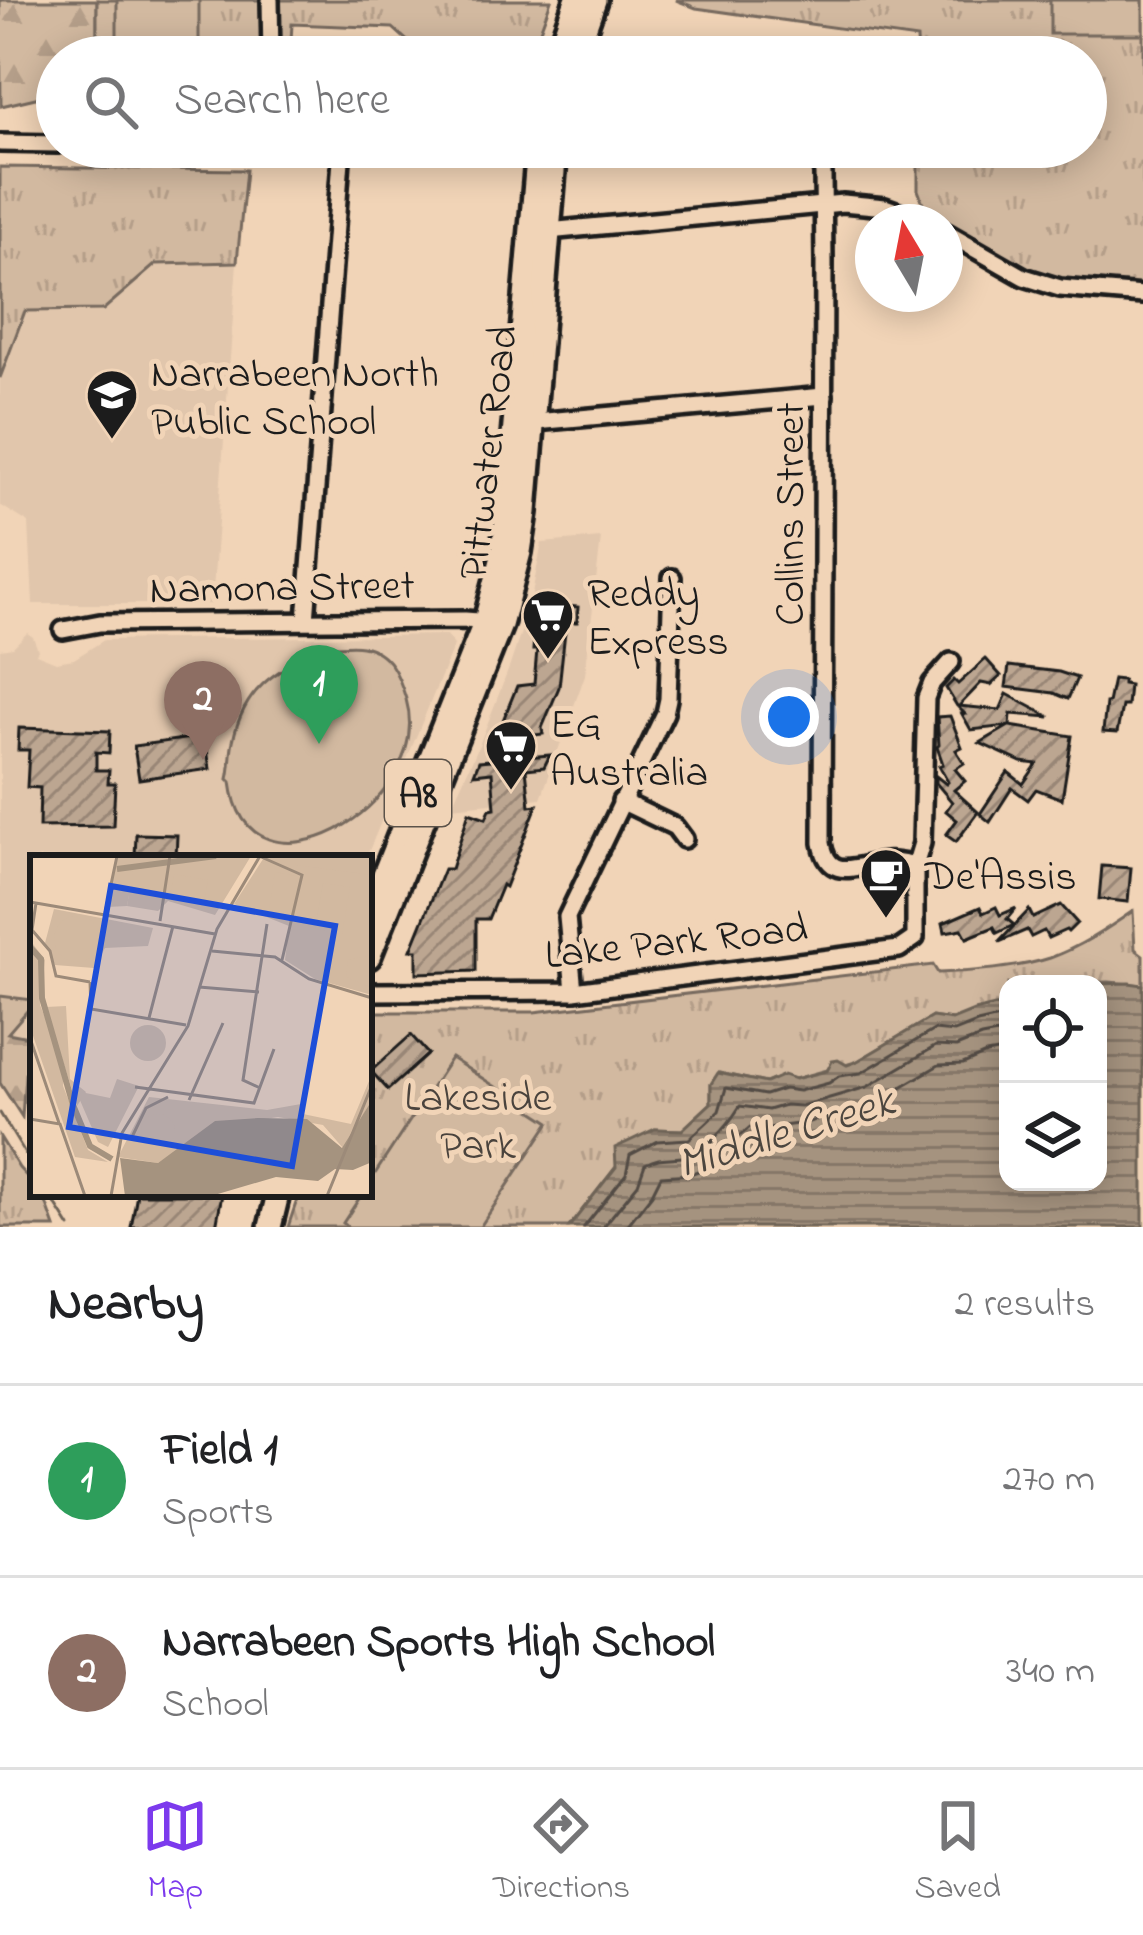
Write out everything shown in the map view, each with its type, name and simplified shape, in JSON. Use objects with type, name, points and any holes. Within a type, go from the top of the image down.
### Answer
[{"type":"highway","points":[[563,36],[576,0]]},
{"type":"highway","points":[[582,36],[595,0]]},
{"type":"highway","name":"Pittwater Road","points":[[372,949],[520,552],[537,168]]},
{"type":"highway","name":"Pittwater Road","points":[[524,423],[554,168]]},
{"type":"highway","name":"Pittwater Road","points":[[372,905],[493,623]]},
{"type":"highway","points":[[256,1227],[262,1197]]},
{"type":"highway","points":[[270,1227],[277,1197]]},
{"type":"street","points":[[270,0],[271,36]]},
{"type":"street","points":[[0,143],[36,144]]},
{"type":"street","points":[[306,620],[340,168]]},
{"type":"street","name":"Collins Street","points":[[821,168],[823,852],[837,867],[889,861],[915,866]]},
{"type":"street","points":[[548,231],[855,205]]},
{"type":"street","points":[[963,242],[1024,277],[1060,288],[1143,295]]},
{"type":"street","points":[[524,423],[824,396]]},
{"type":"street","points":[[574,991],[567,916],[664,713],[672,578]]},
{"type":"street","name":"Namona Street","points":[[63,630],[100,623],[493,623]]},
{"type":"street","points":[[915,866],[922,843],[926,698],[951,662]]},
{"type":"street","points":[[621,801],[675,827],[684,838]]},
{"type":"street","name":"Lake Park Road","points":[[372,992],[574,991],[899,950],[915,938],[915,866]]},
{"type":"shaded area","name":"Narrabeen North Public School","points":[[237,262],[212,604],[33,604],[29,523],[0,505],[0,378],[25,311],[103,310],[156,264]]},
{"type":"shaded area","points":[[601,538],[585,675],[541,798],[451,807],[509,668],[529,608],[542,543]]},
{"type":"shaded area","points":[[27,633],[33,637],[36,654],[56,662],[74,659],[104,640],[446,635],[454,645],[367,855],[30,855],[30,1043],[0,1035],[0,649],[13,647]]},
{"type":"green space","points":[[0,0],[97,0],[97,36],[36,36],[36,98],[1,106]]},
{"type":"green space","points":[[97,0],[551,0],[538,36],[402,36],[393,28],[292,24],[291,36],[97,36]]},
{"type":"green space","points":[[117,0],[199,0],[199,36],[117,36]]},
{"type":"green space","points":[[676,0],[1143,0],[1143,286],[1037,272],[963,232],[963,204],[923,204],[918,190],[918,168],[1107,168],[1107,36],[896,36],[696,8]]},
{"type":"green space","points":[[1050,0],[1143,0],[1143,34],[1050,34]]},
{"type":"green space","points":[[0,167],[246,170],[237,262],[156,264],[103,310],[25,311],[0,378]]},
{"type":"green space","points":[[326,646],[362,646],[386,659],[406,699],[408,739],[394,776],[368,807],[336,830],[301,842],[269,839],[244,820],[228,779],[239,721],[267,681]]},
{"type":"green space","name":"Lakeside Park","points":[[1133,911],[1135,949],[1143,955],[1143,985],[1107,982],[1107,975],[999,975],[999,1006],[952,1020],[932,1017],[856,1062],[766,1083],[719,1073],[711,1084],[711,1103],[682,1130],[655,1129],[616,1167],[569,1227],[288,1227],[298,1197],[372,1197],[372,1012],[534,1012],[933,965],[938,973],[995,969],[1061,954]]},
{"type":"green space","points":[[0,996],[30,1000],[30,1007],[8,1033],[30,1037],[30,1079],[25,1075],[22,1117],[0,1083]]},
{"type":"green space","points":[[451,1058],[550,1122],[480,1227],[348,1227],[343,1223],[360,1197],[372,1197],[372,1178]]},
{"type":"green space","points":[[0,1137],[30,1180],[30,1197],[44,1197],[55,1227],[0,1227]]},
{"type":"water","name":"Middle Creek","points":[[1107,984],[1143,985],[1143,1227],[569,1227],[616,1167],[615,1148],[655,1129],[682,1130],[711,1103],[711,1084],[718,1073],[766,1083],[784,1075],[795,1079],[827,1071],[832,1061],[856,1062],[932,1017],[952,1020],[999,1005],[999,1191],[1107,1191]]},
{"type":"building","points":[[537,603],[578,607],[577,622],[566,622],[559,687],[543,734],[495,740],[517,686],[534,684]]},
{"type":"building","points":[[986,659],[1001,676],[991,685],[981,683],[959,706],[1000,710],[1007,694],[1050,717],[1011,714],[1010,726],[1072,736],[1062,799],[1036,789],[1028,800],[1012,788],[990,822],[980,814],[1008,772],[1023,784],[1037,764],[1021,762],[980,743],[1009,726],[971,730],[946,688],[954,680],[958,684]]},
{"type":"building","points":[[1009,666],[1077,678],[1068,699],[1006,687]]},
{"type":"building","points":[[1113,679],[1129,685],[1117,733],[1103,732]]},
{"type":"building","points":[[950,716],[962,747],[956,750],[964,763],[955,769],[965,781],[954,790],[978,812],[956,842],[946,835],[957,820],[946,811],[952,802],[936,783],[936,776],[948,782],[939,766],[943,764],[937,747],[937,717]]},
{"type":"building","points":[[19,728],[110,731],[109,753],[96,752],[96,770],[109,770],[108,783],[115,783],[113,826],[39,827],[40,788],[27,787],[29,750],[18,750]]},
{"type":"building","points":[[205,736],[210,769],[139,779],[134,746]]},
{"type":"building","points":[[550,755],[544,767],[526,769],[530,806],[537,805],[488,919],[476,919],[476,971],[417,973],[417,950],[411,950],[444,869],[451,869],[469,812],[486,818],[495,808],[492,772],[474,774],[479,761]]},
{"type":"building","points":[[136,834],[177,835],[176,855],[135,855]]},
{"type":"building","points":[[1102,866],[1131,868],[1128,902],[1099,899]]},
{"type":"building","points":[[1061,905],[1077,923],[1068,932],[1048,938],[1044,931],[1031,937],[1027,930],[999,942],[1029,910],[1033,918]]},
{"type":"building","points":[[980,907],[983,913],[996,907],[1000,915],[1016,908],[1007,919],[1014,925],[967,938],[962,929],[945,932],[943,923]]},
{"type":"building","points":[[411,1035],[428,1054],[388,1090],[372,1070]]},
{"type":"building","points":[[136,1197],[221,1197],[216,1227],[131,1227]]},
{"type":"waterway","points":[[0,1113],[30,1162]]},
{"type":"waterway","points":[[51,1197],[70,1227]]},
{"type":"place","name":"Narrabeen North Public School","points":[[112,441]]},
{"type":"place","name":"Reddy Express","points":[[548,661]]},
{"type":"place","name":"Field 1","points":[[319,744]]},
{"type":"place","name":"Narrabeen Sports High School","points":[[203,760]]},
{"type":"place","name":"EG Australia","points":[[511,792]]},
{"type":"place","name":"De'Assis","points":[[886,920]]}]
